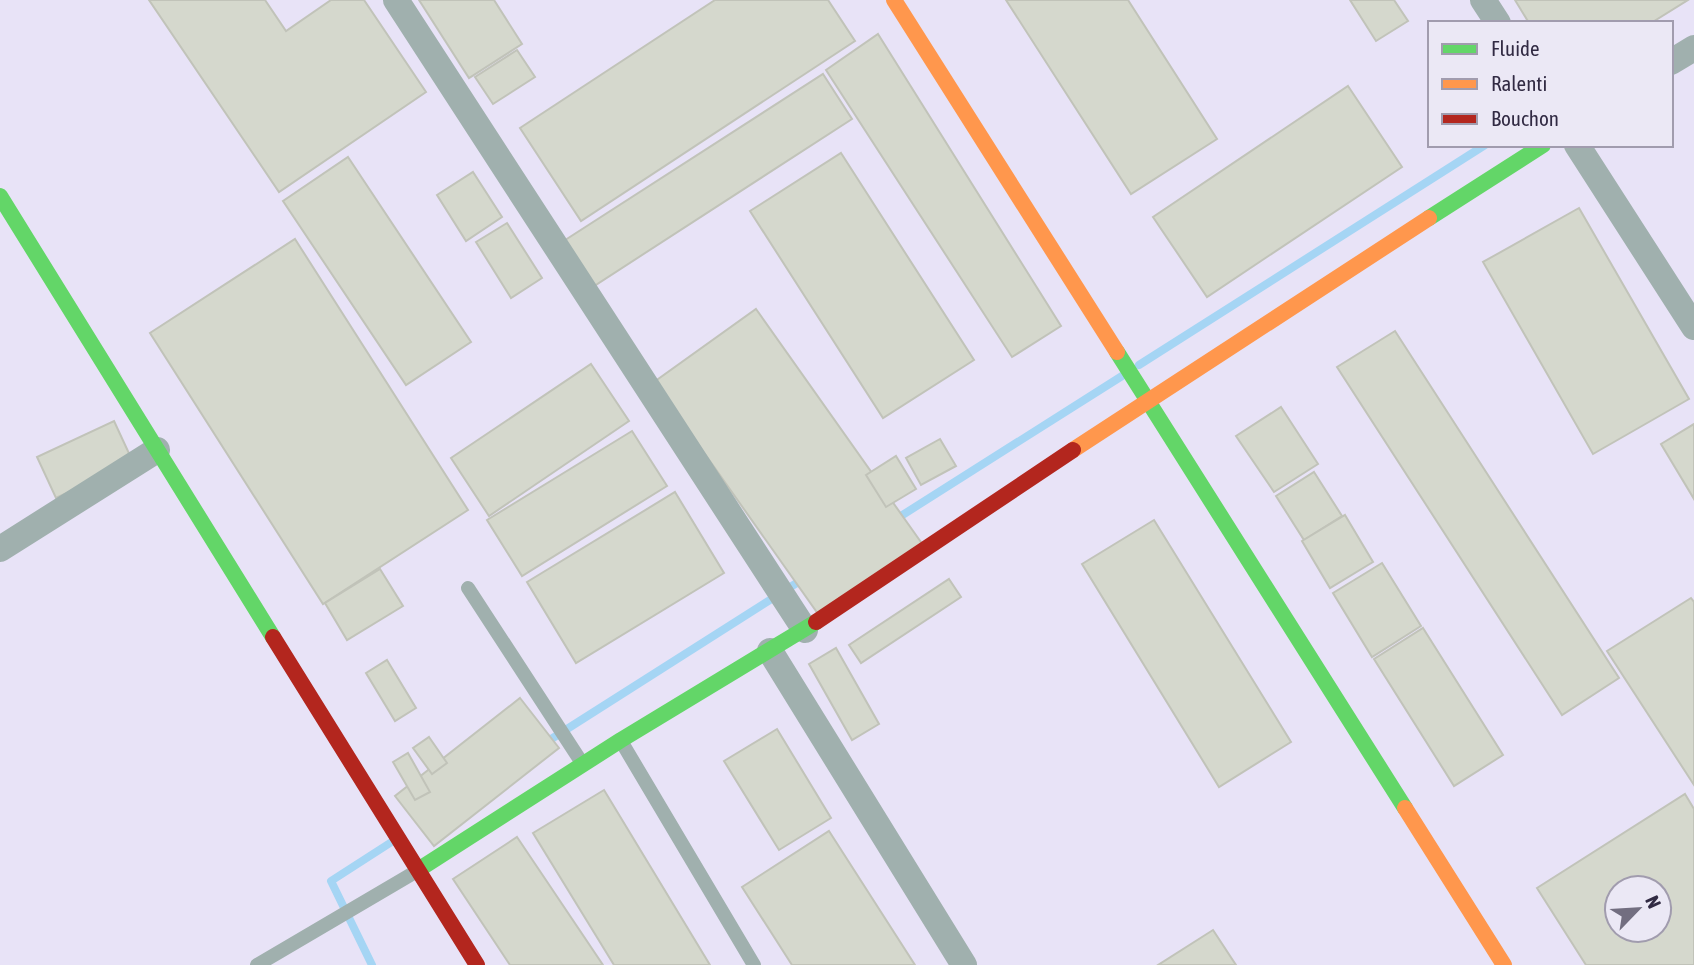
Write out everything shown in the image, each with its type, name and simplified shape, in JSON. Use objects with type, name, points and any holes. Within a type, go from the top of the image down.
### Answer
[{"type":"street","points":[[396,0],[805,630]]},
{"type":"street","points":[[894,0],[1504,965]]},
{"type":"street","points":[[1483,0],[1497,21]]},
{"type":"street","points":[[1673,61],[1694,48]]},
{"type":"street","points":[[418,870],[621,740],[805,630],[1147,400],[1540,147]]},
{"type":"street","points":[[1578,147],[1694,327]]},
{"type":"street","points":[[0,196],[477,965]]},
{"type":"street","points":[[0,549],[158,450]]},
{"type":"street","points":[[770,651],[964,965]]},
{"type":"lane","points":[[468,588],[583,764]]},
{"type":"lane","points":[[621,740],[754,965]]},
{"type":"lane","points":[[257,965],[418,870]]},
{"type":"shaded area","points":[[0,0],[1694,0],[1694,965],[0,965]]},
{"type":"building","points":[[149,0],[265,0],[286,31],[331,0],[364,0],[426,92],[279,192]]},
{"type":"building","points":[[419,0],[494,0],[522,44],[469,78]]},
{"type":"building","points":[[715,0],[828,0],[855,41],[581,221],[520,128]]},
{"type":"building","points":[[1006,0],[1128,0],[1217,139],[1131,194]]},
{"type":"building","points":[[1350,0],[1394,0],[1408,21],[1376,41]]},
{"type":"building","points":[[1515,0],[1688,0],[1654,21],[1528,21]]},
{"type":"building","points":[[878,34],[1061,326],[1012,357],[826,70]]},
{"type":"building","points":[[517,50],[535,77],[493,104],[475,77]]},
{"type":"building","points":[[823,74],[852,119],[588,290],[559,244]]},
{"type":"building","points":[[1348,86],[1402,167],[1207,297],[1153,217]]},
{"type":"building","points":[[841,153],[974,360],[883,418],[750,211]]},
{"type":"building","points":[[348,157],[471,342],[406,385],[283,201]]},
{"type":"building","points":[[473,172],[502,217],[466,241],[437,195]]},
{"type":"building","points":[[1579,208],[1689,399],[1593,454],[1483,262]]},
{"type":"building","points":[[507,223],[542,278],[511,298],[476,242]]},
{"type":"building","points":[[295,239],[468,510],[323,604],[150,333]]},
{"type":"building","points":[[756,309],[923,545],[821,618],[654,382]]},
{"type":"building","points":[[1395,331],[1619,678],[1562,715],[1337,367]]},
{"type":"building","points":[[591,364],[629,421],[489,516],[451,458]]},
{"type":"building","points":[[1281,407],[1318,464],[1274,492],[1236,436]]},
{"type":"building","points":[[114,421],[133,462],[56,498],[37,457]]},
{"type":"building","points":[[1694,424],[1694,499],[1661,444]]},
{"type":"building","points":[[632,431],[667,486],[522,576],[487,520]]},
{"type":"building","points":[[940,439],[956,466],[921,485],[906,458]]},
{"type":"building","points":[[896,456],[916,489],[886,507],[866,475]]},
{"type":"building","points":[[1314,472],[1342,516],[1304,540],[1276,496]]},
{"type":"building","points":[[675,492],[724,573],[576,663],[527,582]]},
{"type":"building","points":[[1345,515],[1373,562],[1330,588],[1302,541]]},
{"type":"building","points":[[1154,520],[1291,742],[1219,787],[1082,564]]},
{"type":"building","points":[[1382,563],[1421,626],[1372,657],[1333,593]]},
{"type":"building","points":[[380,569],[403,606],[347,640],[325,603]]},
{"type":"building","points":[[949,579],[961,597],[861,663],[849,645]]},
{"type":"building","points":[[1691,598],[1694,602],[1694,785],[1607,651]]},
{"type":"building","points":[[1423,628],[1503,755],[1454,786],[1374,659]]},
{"type":"building","points":[[836,648],[879,724],[852,740],[809,664]]},
{"type":"building","points":[[387,660],[416,708],[395,721],[366,673]]},
{"type":"building","points":[[520,698],[559,748],[434,846],[395,796]]},
{"type":"building","points":[[777,729],[831,818],[779,850],[724,761]]},
{"type":"building","points":[[429,737],[447,763],[432,774],[413,748]]},
{"type":"building","points":[[408,753],[430,792],[415,800],[393,762]]},
{"type":"building","points":[[604,790],[710,965],[614,965],[533,833]]},
{"type":"building","points":[[1685,794],[1694,809],[1694,965],[1586,965],[1537,888]]},
{"type":"building","points":[[829,831],[915,965],[792,965],[742,887]]},
{"type":"building","points":[[517,837],[603,965],[510,965],[453,879]]},
{"type":"building","points":[[1213,930],[1236,965],[1158,965]]},
{"type":"waterway","points":[[1139,365],[1482,147]]},
{"type":"waterway","points":[[893,521],[1122,376]]},
{"type":"waterway","points":[[545,743],[803,579]]},
{"type":"waterway","points":[[372,965],[331,881],[390,843]]},
{"type":"traffic: fast","points":[[1429,218],[1540,147]]},
{"type":"traffic: fast","points":[[0,196],[273,637]]},
{"type":"traffic: fast","points":[[1117,352],[1405,808]]},
{"type":"traffic: fast","points":[[418,870],[621,740],[816,622]]},
{"type":"traffic: slow","points":[[894,0],[1117,352]]},
{"type":"traffic: slow","points":[[1073,450],[1429,218]]},
{"type":"traffic: slow","points":[[1405,808],[1504,965]]},
{"type":"traffic: jam","points":[[816,622],[1073,450]]},
{"type":"traffic: jam","points":[[273,637],[477,965]]}]
